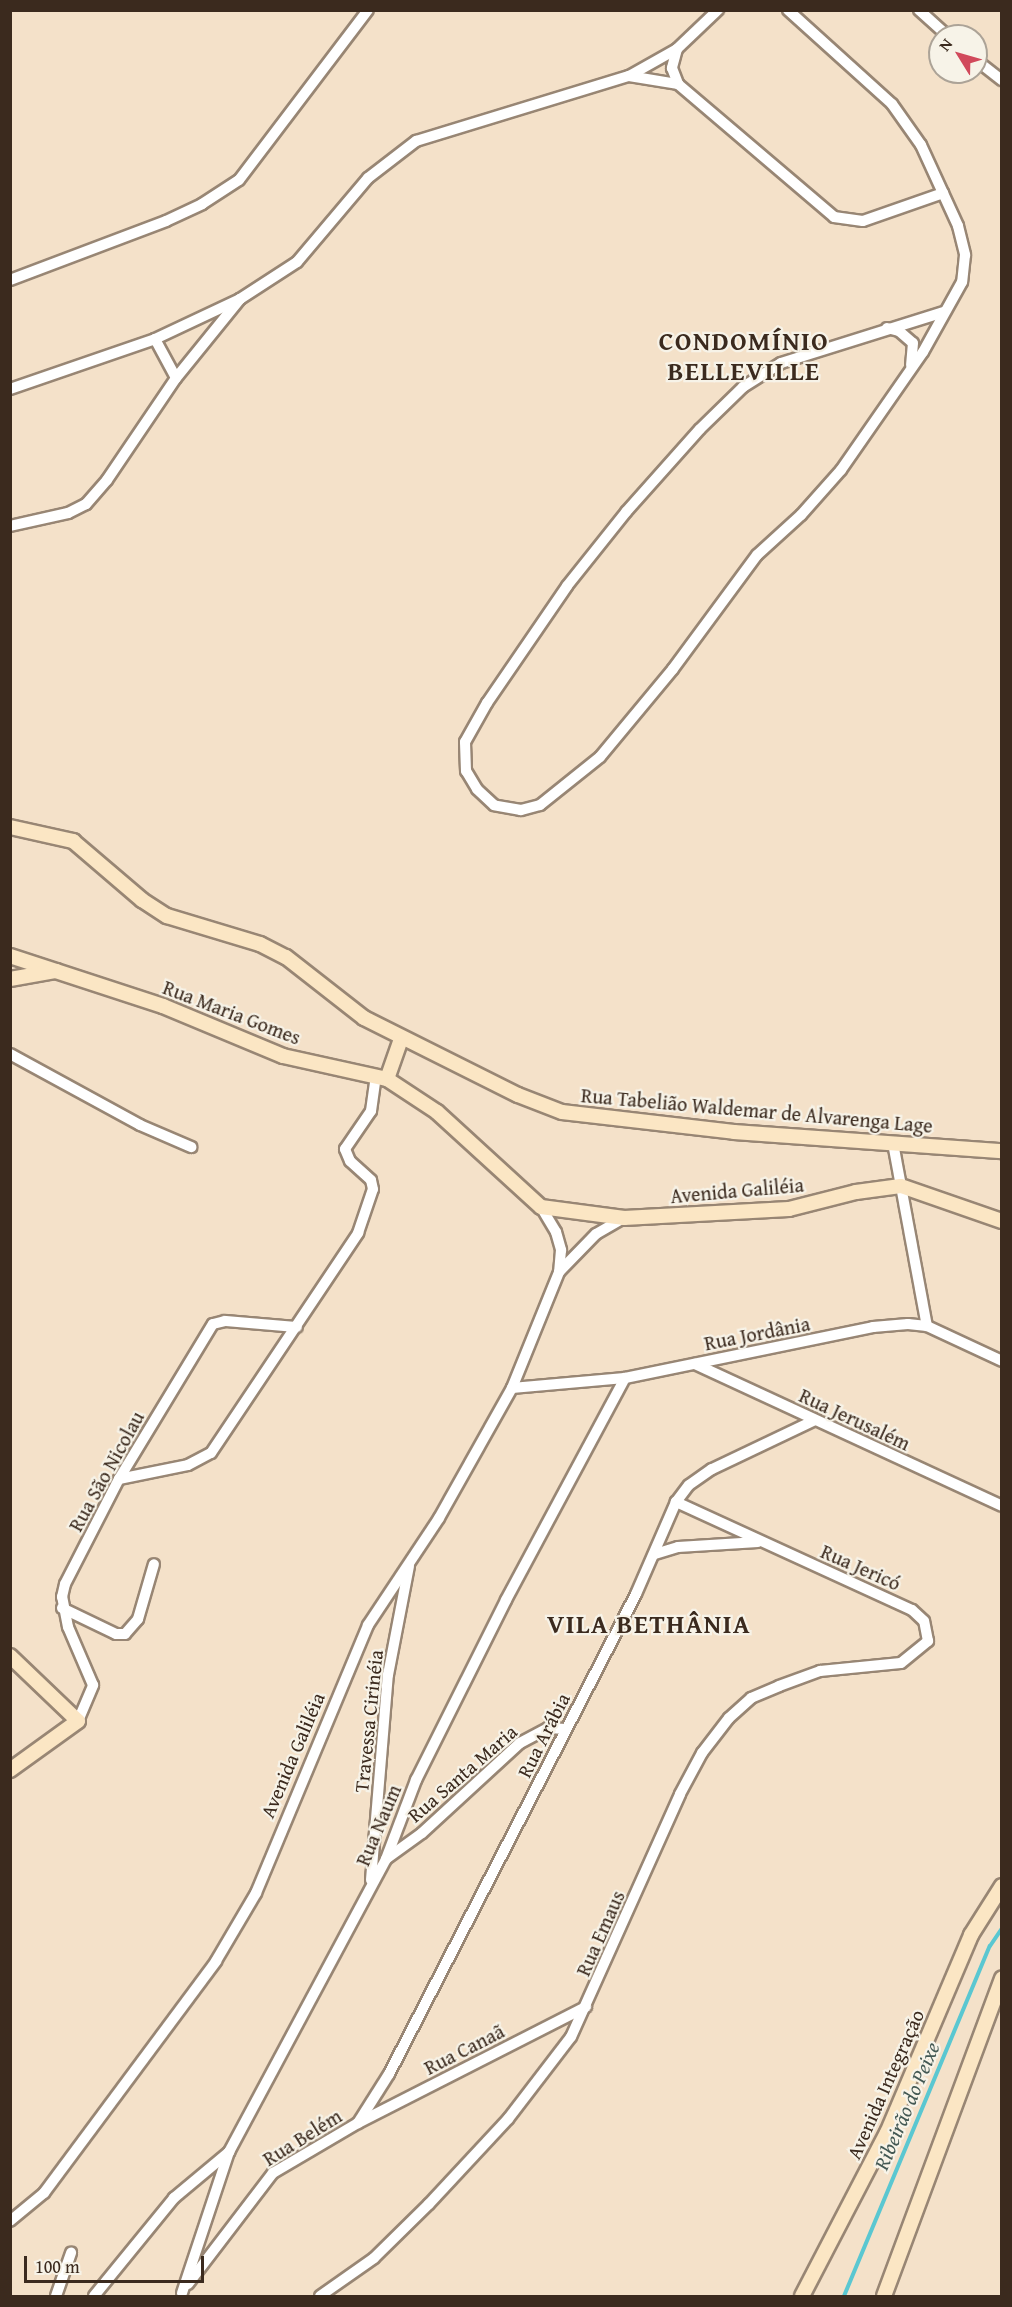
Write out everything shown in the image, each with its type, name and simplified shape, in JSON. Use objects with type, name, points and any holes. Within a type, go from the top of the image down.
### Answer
[{"type":"street","points":[[10,389],[155,339],[240,299],[297,262],[368,178],[416,141],[629,76],[677,49],[718,10]]},
{"type":"street","points":[[788,10],[892,104],[921,145],[958,226],[965,255],[962,282],[910,371],[841,470],[801,515],[756,555],[673,669],[600,757],[540,805],[521,810],[494,805],[477,789],[466,771],[465,742],[567,586],[626,512],[743,387],[781,363],[885,328],[944,312]]},
{"type":"street","points":[[919,10],[935,24]]},
{"type":"street","points":[[10,280],[166,221],[239,180],[366,11]]},
{"type":"street","points":[[677,49],[672,68],[678,84],[834,217],[863,221],[943,193]]},
{"type":"street","points":[[988,69],[1002,80]]},
{"type":"street","points":[[629,76],[678,84]]},
{"type":"street","points":[[10,526],[68,513],[86,504],[107,480],[176,378],[240,299]]},
{"type":"street","points":[[885,328],[899,331],[913,343],[910,371]]},
{"type":"street","points":[[155,339],[176,378]]},
{"type":"street","name":"Rua Tabelião Waldemar de Alvarenga Lage","points":[[10,827],[73,841],[142,900],[167,916],[260,944],[286,957],[364,1018],[400,1039],[562,1112],[734,1132],[1002,1151]]},
{"type":"street","name":"Rua Maria Gomes","points":[[10,956],[163,1006],[284,1056],[382,1078],[437,1112],[540,1207]]},
{"type":"street","points":[[10,979],[59,971]]},
{"type":"street","points":[[119,1479],[188,1465],[211,1453],[358,1233],[372,1201],[371,1180],[350,1161],[345,1149],[370,1111],[400,1039]]},
{"type":"street","points":[[10,1054],[140,1125],[191,1147]]},
{"type":"street","points":[[893,1143],[927,1326]]},
{"type":"street","name":"Avenida Galiléia","points":[[540,1207],[624,1218],[789,1209],[856,1192],[901,1186],[1002,1221]]},
{"type":"street","points":[[540,1207],[556,1232],[561,1250],[559,1272]]},
{"type":"street","points":[[559,1272],[596,1234],[624,1218]]},
{"type":"street","name":"Avenida Galiléia","points":[[10,2221],[44,2193],[216,1961],[256,1893],[368,1625],[439,1518],[512,1388],[559,1272]]},
{"type":"street","name":"Rua São Nicolau","points":[[62,1608],[65,1584],[119,1479],[213,1324],[225,1321],[297,1327]]},
{"type":"street","name":"Rua Jordânia","points":[[512,1388],[625,1378],[873,1327],[927,1326],[1002,1361]]},
{"type":"street","name":"Rua Jerusalém","points":[[695,1364],[813,1421],[1002,1506]]},
{"type":"street","name":"Rua Naum","points":[[181,2295],[229,2152],[386,1859],[416,1780],[506,1600],[625,1378]]},
{"type":"street","name":"Rua Arábia","points":[[358,2123],[389,2074],[566,1729],[655,1554],[676,1502],[689,1485],[712,1469],[813,1421]]},
{"type":"street","name":"Rua Jericó","points":[[676,1502],[912,1610],[924,1621],[928,1641]]},
{"type":"street","name":"Rua Jericó","points":[[655,1554],[678,1547],[761,1542]]},
{"type":"street","name":"Travessa Cirinéia","points":[[370,1887],[388,1675],[411,1560]]},
{"type":"street","points":[[62,1608],[116,1634],[125,1634],[138,1619],[154,1564]]},
{"type":"street","points":[[10,1770],[78,1721],[93,1685],[62,1608]]},
{"type":"street","name":"Rua Emaus","points":[[320,2296],[374,2258],[486,2144],[546,2072],[571,2037],[680,1794],[702,1753],[729,1718],[751,1698],[779,1686],[820,1671],[901,1663],[928,1641]]},
{"type":"street","points":[[10,1656],[78,1721]]},
{"type":"street","name":"Rua Santa Maria","points":[[386,1859],[422,1833],[520,1743],[548,1728],[566,1729]]},
{"type":"street","name":"Avenida Integração","points":[[802,2296],[887,2133],[971,1935],[1002,1886]]},
{"type":"street","points":[[884,2296],[1002,1978]]},
{"type":"street","name":"Rua Canaã","points":[[358,2123],[586,2007]]},
{"type":"street","name":"Rua Belém","points":[[181,2295],[273,2173],[358,2123]]},
{"type":"street","points":[[94,2296],[174,2198],[229,2152]]},
{"type":"street","points":[[56,2296],[71,2253]]},
{"type":"waterway","name":"Ribeirão do Peixe","points":[[844,2296],[990,1946],[1002,1928]]},
{"type":"district","name":"CONDOMÍNIO BELLEVILLE","points":[[744,356]]},
{"type":"district","name":"VILA BETHÂNIA","points":[[649,1624]]}]
